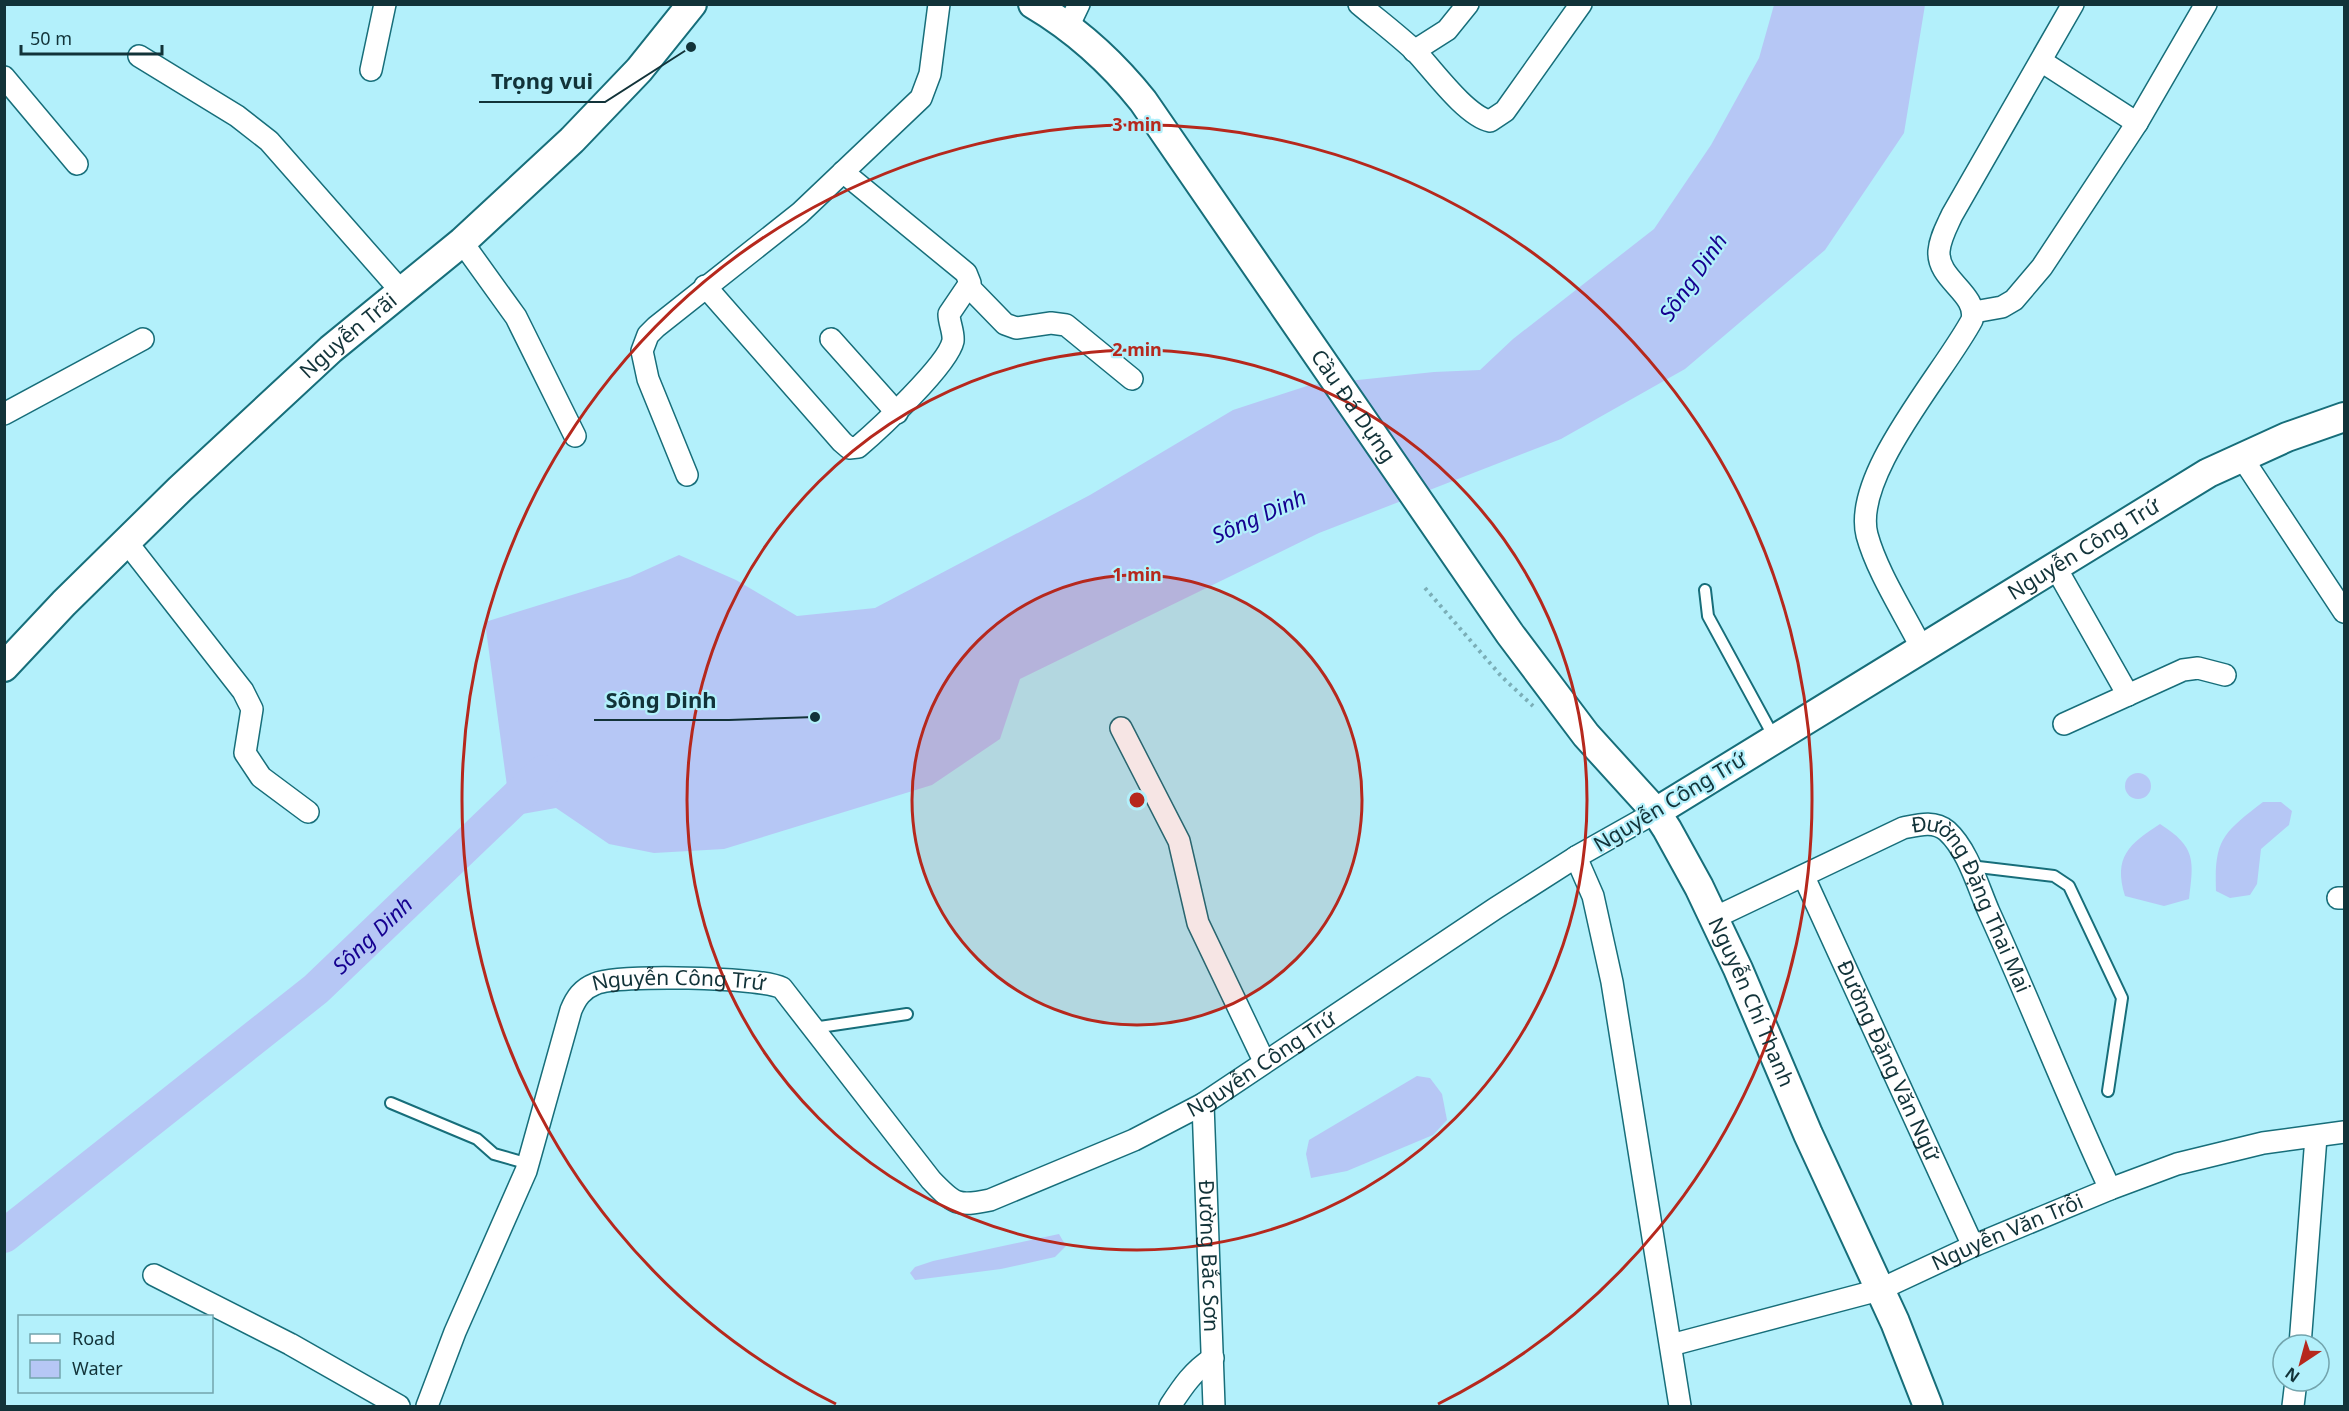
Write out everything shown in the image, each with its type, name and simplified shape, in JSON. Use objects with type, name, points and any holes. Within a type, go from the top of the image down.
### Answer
[{"type":"main road","name":"Nguyễn Trãi","points":[[9,657],[125,540],[332,349],[462,242],[597,115],[639,70],[692,4]]},
{"type":"main road","points":[[1033,4],[1073,16]]},
{"type":"main road","name":"Cầu Đá Dựng","points":[[1073,16],[1122,74],[1197,178],[1510,634]]},
{"type":"main road","name":"Nguyễn Công Trứ","points":[[1656,813],[1921,647],[2056,568],[2192,482],[2241,456],[2344,417]]},
{"type":"main road","name":"Nguyễn Chí Thanh","points":[[1510,634],[1579,738],[1656,813],[1681,854],[1714,918],[1879,1290],[1928,1407]]},
{"type":"street","points":[[371,70],[384,4]]},
{"type":"street","points":[[687,475],[648,379],[642,351],[648,335],[705,286],[800,213],[921,98],[930,74],[939,4]]},
{"type":"street","points":[[1359,4],[1414,51],[1472,111],[1486,120],[1495,120],[1504,111],[1581,4]]},
{"type":"street","points":[[1414,51],[1447,30],[1468,4]]},
{"type":"street","points":[[1921,647],[1872,552],[1867,534],[1866,506],[1878,474],[1913,408],[1965,334],[1974,312],[1970,303],[1941,265],[1939,252],[1941,240],[1952,215],[2073,4]]},
{"type":"street","points":[[1974,312],[2002,308],[2023,291],[2137,123],[2206,4]]},
{"type":"street","points":[[139,56],[237,116],[269,141],[401,291]]},
{"type":"street","points":[[2041,61],[2137,123]]},
{"type":"street","points":[[4,78],[77,164]]},
{"type":"street","points":[[705,286],[847,447],[853,449],[858,447],[897,413],[950,348],[953,332],[949,314],[969,287],[969,278],[966,273],[843,172]]},
{"type":"street","points":[[462,242],[503,295],[516,317],[574,436]]},
{"type":"street","points":[[969,287],[1005,324],[1016,328],[1052,323],[1066,325],[1132,378]]},
{"type":"street","points":[[4,414],[143,339]]},
{"type":"street","points":[[831,339],[897,413]]},
{"type":"street","points":[[2241,456],[2344,612]]},
{"type":"street","points":[[125,540],[243,691],[252,709],[245,753],[261,777],[308,812]]},
{"type":"street","points":[[2056,568],[2128,695]]},
{"type":"street","points":[[2064,724],[2191,668],[2225,675]]},
{"type":"street","points":[[1121,728],[1179,841],[1198,923],[1264,1061]]},
{"type":"street","name":"Nguyễn Công Trứ","points":[[428,1407],[441,1364],[529,1164],[571,1010],[580,993],[596,983],[617,979],[648,978],[772,983],[788,993],[931,1180],[953,1202],[961,1204],[990,1200],[1144,1135],[1203,1104],[1264,1061],[1576,857],[1656,813]]},
{"type":"street","name":"Đường Đặng Thai Mai","points":[[1714,918],[1804,877],[1875,840],[1918,825],[1937,826],[1945,830],[1956,843],[1968,866],[2011,961],[2063,1087],[2110,1188]]},
{"type":"street","points":[[1576,857],[1593,896],[1604,939],[1680,1407]]},
{"type":"street","name":"Đường Đặng Văn Ngữ","points":[[1804,877],[1973,1246]]},
{"type":"street","name":"Đường Bắc Sơn","points":[[1203,1104],[1214,1407]]},
{"type":"street","name":"Nguyễn Văn Trỗi","points":[[1671,1345],[1879,1290],[1973,1246],[2110,1188],[2177,1164],[2225,1151],[2344,1132]]},
{"type":"street","points":[[2301,1333],[2316,1137]]},
{"type":"street","points":[[154,1275],[290,1344],[399,1407]]},
{"type":"street","points":[[1170,1407],[1192,1374],[1213,1358]]},
{"type":"lane","points":[[1705,590],[1708,616],[1775,739]]},
{"type":"lane","points":[[1968,866],[2054,876],[2068,886],[2122,998],[2108,1091]]},
{"type":"lane","points":[[813,1028],[907,1014]]},
{"type":"lane","points":[[391,1103],[477,1139],[494,1154],[529,1164]]},
{"type":"path","points":[[1425,588],[1502,677],[1537,709]]},
{"type":"water","points":[[1774,5],[1925,5],[1904,133],[1825,250],[1685,369],[1561,439],[1319,533],[1020,679],[1000,739],[932,785],[724,849],[654,853],[609,844],[556,808],[511,816],[485,622],[630,577],[679,555],[736,580],[797,616],[875,608],[1090,495],[1233,410],[1310,385],[1434,372],[1480,370],[1513,339],[1654,229],[1711,145],[1759,58]]},
{"type":"water","points":[[2138,773],[2148,776],[2151,786],[2148,796],[2138,799],[2128,796],[2125,786],[2128,776]]},
{"type":"water","points":[[2263,802],[2281,802],[2292,811],[2289,825],[2261,849],[2257,884],[2250,895],[2230,898],[2216,891],[2219,848],[2230,830]]},
{"type":"water","points":[[2160,824],[2180,840],[2192,864],[2189,899],[2164,906],[2125,896],[2121,871],[2126,853],[2132,845]]},
{"type":"water","points":[[1417,1076],[1430,1078],[1442,1094],[1447,1120],[1433,1135],[1347,1171],[1311,1178],[1306,1154],[1309,1140]]},
{"type":"water","points":[[1059,1234],[1066,1246],[1055,1257],[1001,1269],[915,1280],[910,1273],[915,1267],[933,1261]]},
{"type":"waterway","name":"Sông Dinh","points":[[4,1236],[316,989],[543,772]]},
{"type":"place","name":"Trọng vui","points":[[691,47]]},
{"type":"place","name":"Sông Dinh","points":[[815,717]]}]
